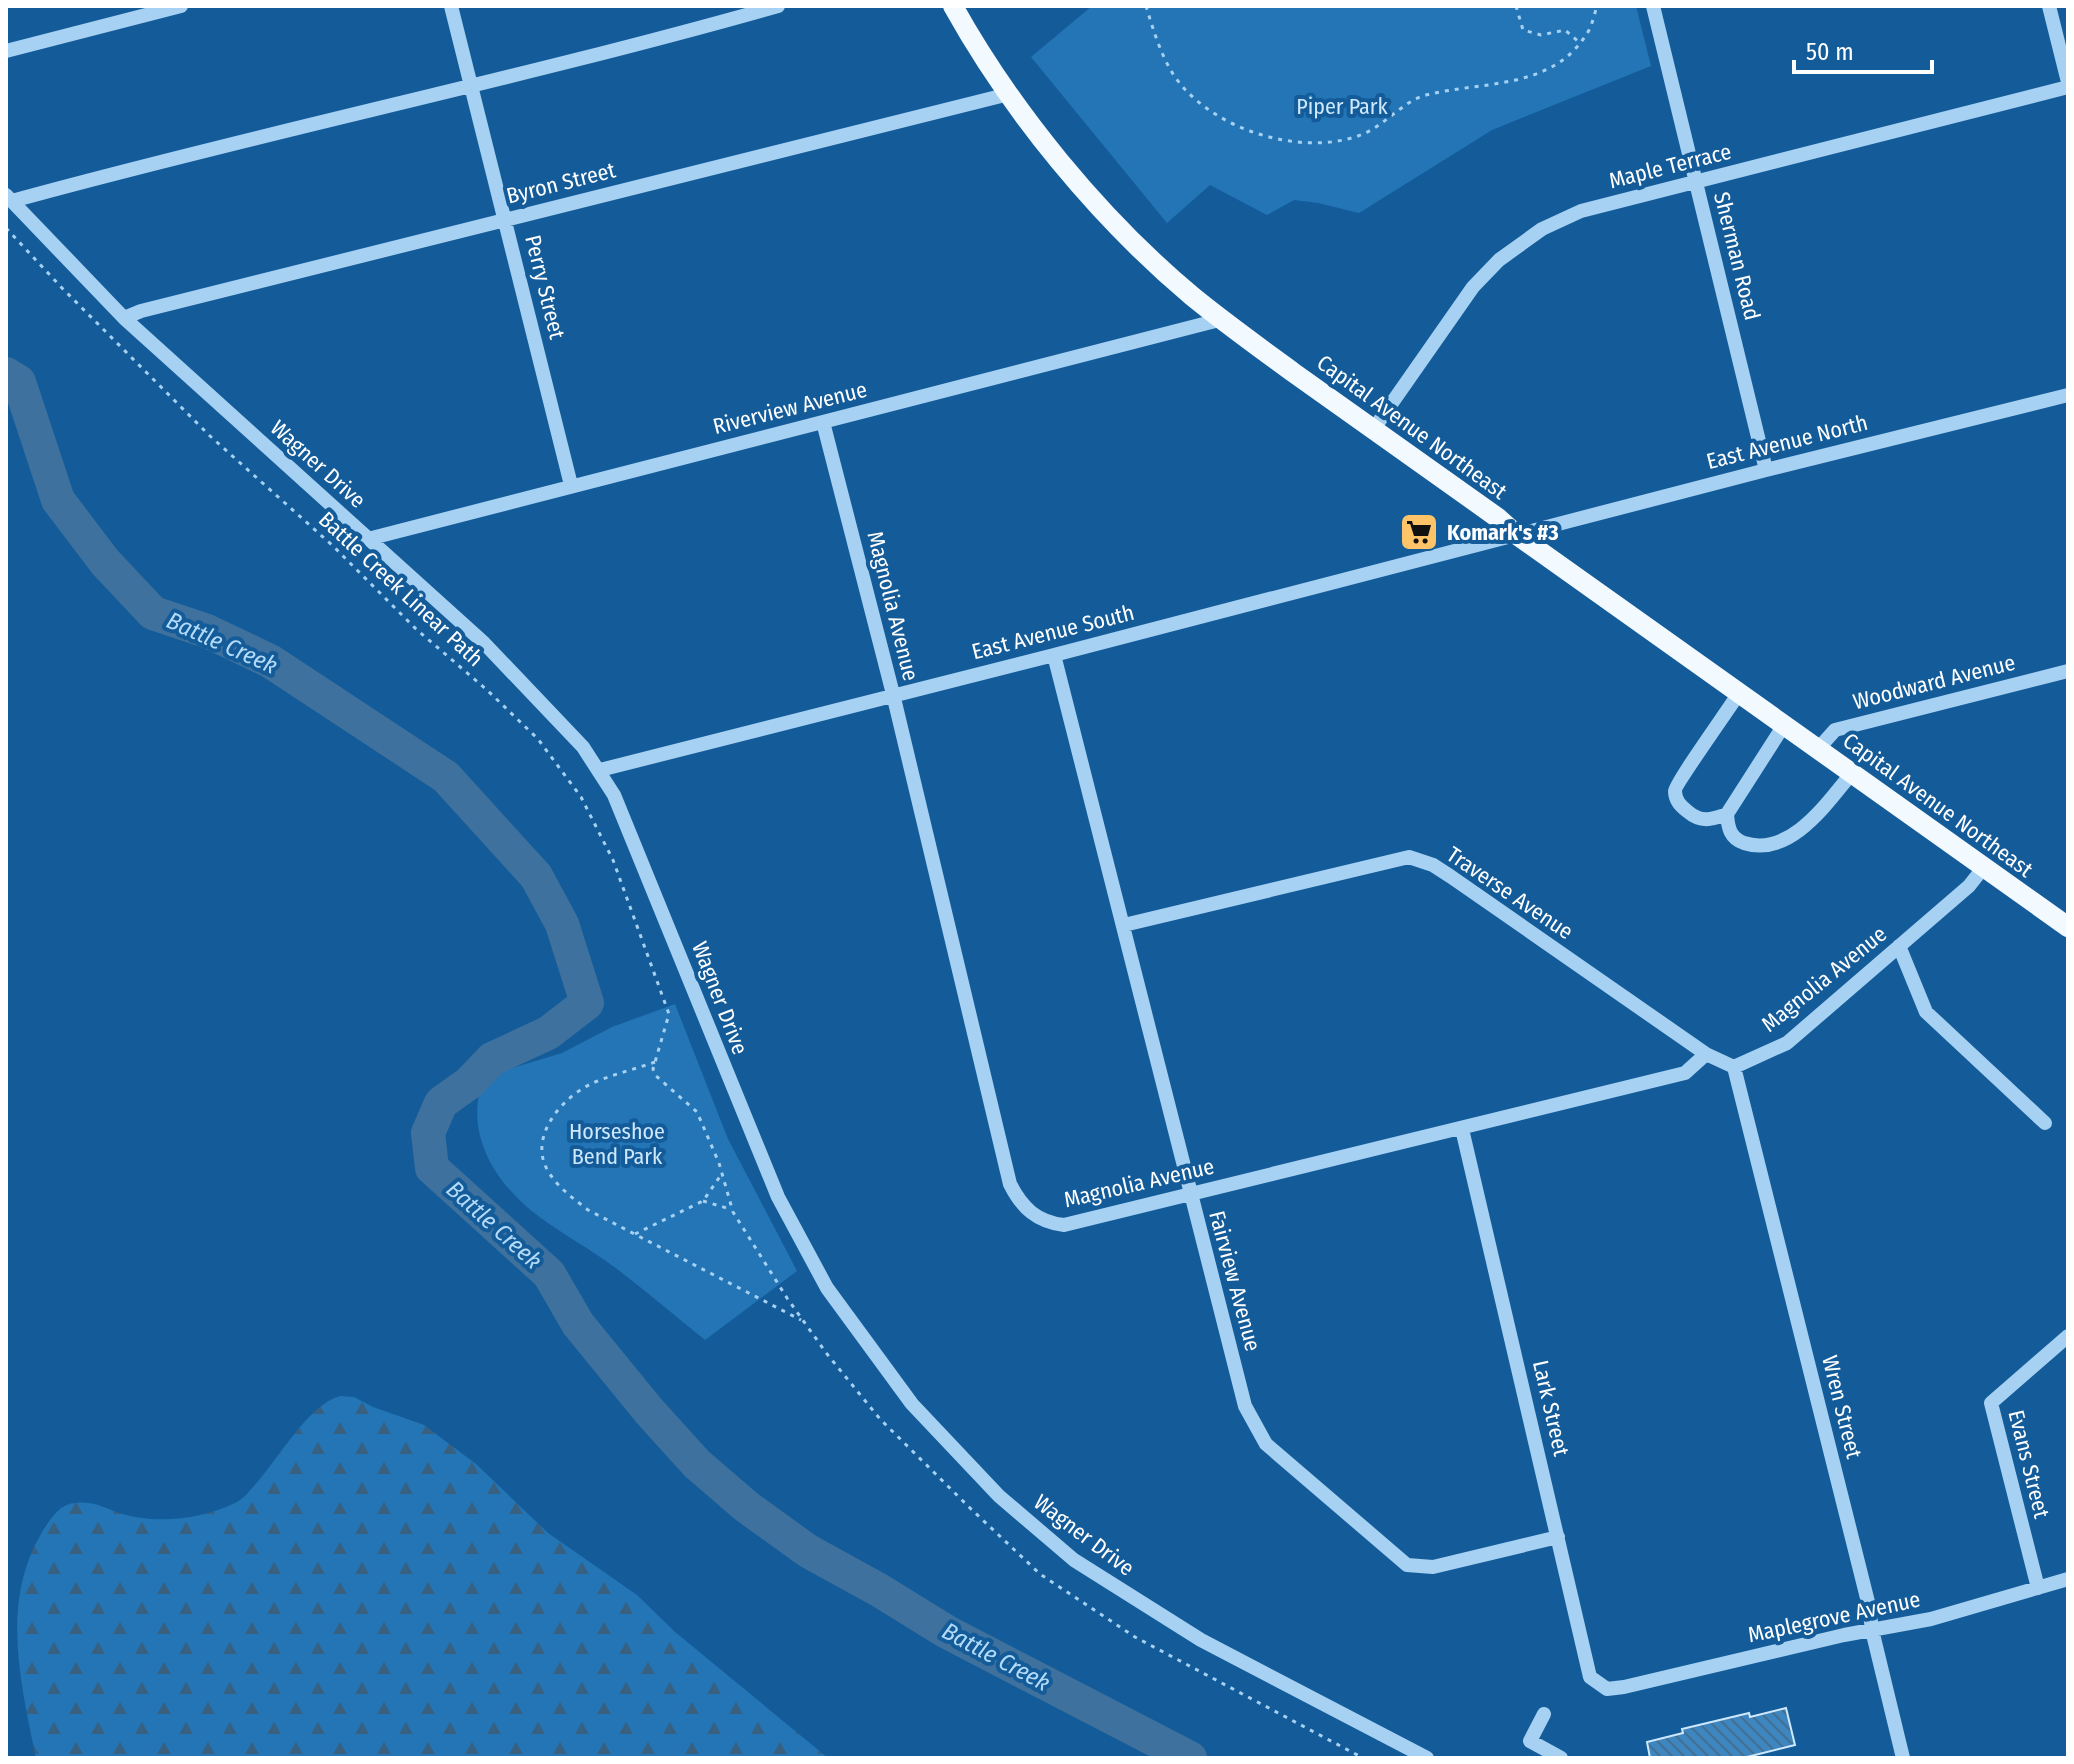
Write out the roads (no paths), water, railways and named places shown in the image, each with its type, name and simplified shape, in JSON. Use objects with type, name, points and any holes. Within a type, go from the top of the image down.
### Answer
[{"type":"main road","name":"Capital Avenue Northeast","points":[[953,6],[969,36],[1050,148],[1108,214],[1192,296],[1498,518],[1517,535],[2068,927]]},
{"type":"street","points":[[6,51],[181,6]]},
{"type":"street","name":"Perry Street","points":[[451,6],[571,485]]},
{"type":"street","points":[[9,198],[634,46],[778,6]]},
{"type":"street","name":"Sherman Road","points":[[1653,6],[1766,470]]},
{"type":"street","points":[[2049,6],[2068,84]]},
{"type":"street","name":"Maple Terrace","points":[[1373,430],[1473,287],[1499,260],[1542,229],[1581,211],[2068,84]]},
{"type":"street","name":"Byron Street","points":[[124,318],[141,311],[1009,94]]},
{"type":"street","name":"Wagner Drive","points":[[9,198],[124,318],[484,643],[552,711],[600,770],[614,795],[662,907],[737,1103],[778,1197],[827,1288],[912,1404],[999,1496],[1074,1560],[1201,1640],[1427,1758]]},
{"type":"street","name":"Riverview Avenue","points":[[368,539],[1223,319]]},
{"type":"street","name":"East Avenue North","points":[[1517,535],[2068,395]]},
{"type":"street","name":"Magnolia Avenue","points":[[823,422],[893,694],[1010,1184],[1021,1205],[1049,1223],[1064,1225],[1685,1073],[1706,1054]]},
{"type":"street","name":"East Avenue South","points":[[600,770],[1517,535]]},
{"type":"street","name":"Fairview Avenue","points":[[1054,655],[1245,1406],[1266,1444],[1407,1565],[1433,1567],[1558,1537]]},
{"type":"street","name":"Woodward Avenue","points":[[1818,749],[1835,730],[2068,671]]},
{"type":"street","points":[[1727,814],[1710,820],[1695,818],[1678,804],[1675,790],[1680,776],[1705,746],[1739,693]]},
{"type":"street","points":[[1784,725],[1727,814],[1728,830],[1736,840],[1755,846],[1777,842],[1794,834],[1824,808],[1852,773]]},
{"type":"street","name":"Traverse Avenue","points":[[1124,925],[1409,857],[1433,865],[1450,876],[1706,1054]]},
{"type":"street","name":"Magnolia Avenue","points":[[1734,1067],[1787,1043],[1969,886],[1984,867]]},
{"type":"street","points":[[1899,946],[1926,1012],[2045,1123]]},
{"type":"street","points":[[1706,1054],[1734,1067]]},
{"type":"street","name":"Wren Street","points":[[1734,1067],[1869,1606],[1903,1758]]},
{"type":"street","name":"Lark Street","points":[[1462,1129],[1590,1677],[1607,1689]]},
{"type":"street","name":"Evans Street","points":[[2038,1588],[1991,1403],[2068,1336]]},
{"type":"street","name":"Maplegrove Avenue","points":[[1607,1689],[1931,1619],[2068,1579]]},
{"type":"street","points":[[1544,1714],[1530,1741],[1561,1758]]},
{"type":"waterway","name":"Battle Creek","points":[[6,374],[19,382],[58,500],[105,562],[153,613],[207,631],[270,661],[446,777],[536,876],[562,924],[587,1003],[548,1033],[492,1059],[469,1083],[441,1103],[428,1133],[432,1168],[549,1274],[578,1324],[649,1411],[697,1464],[747,1507],[808,1551],[947,1632],[1190,1758]]},
{"type":"place","name":"Komark's #3","points":[[1419,532]]},
{"type":"park label","name":"Piper Park","points":[[1342,106]]},
{"type":"park label","name":"Horseshoe Bend Park","points":[[617,1144]]}]
